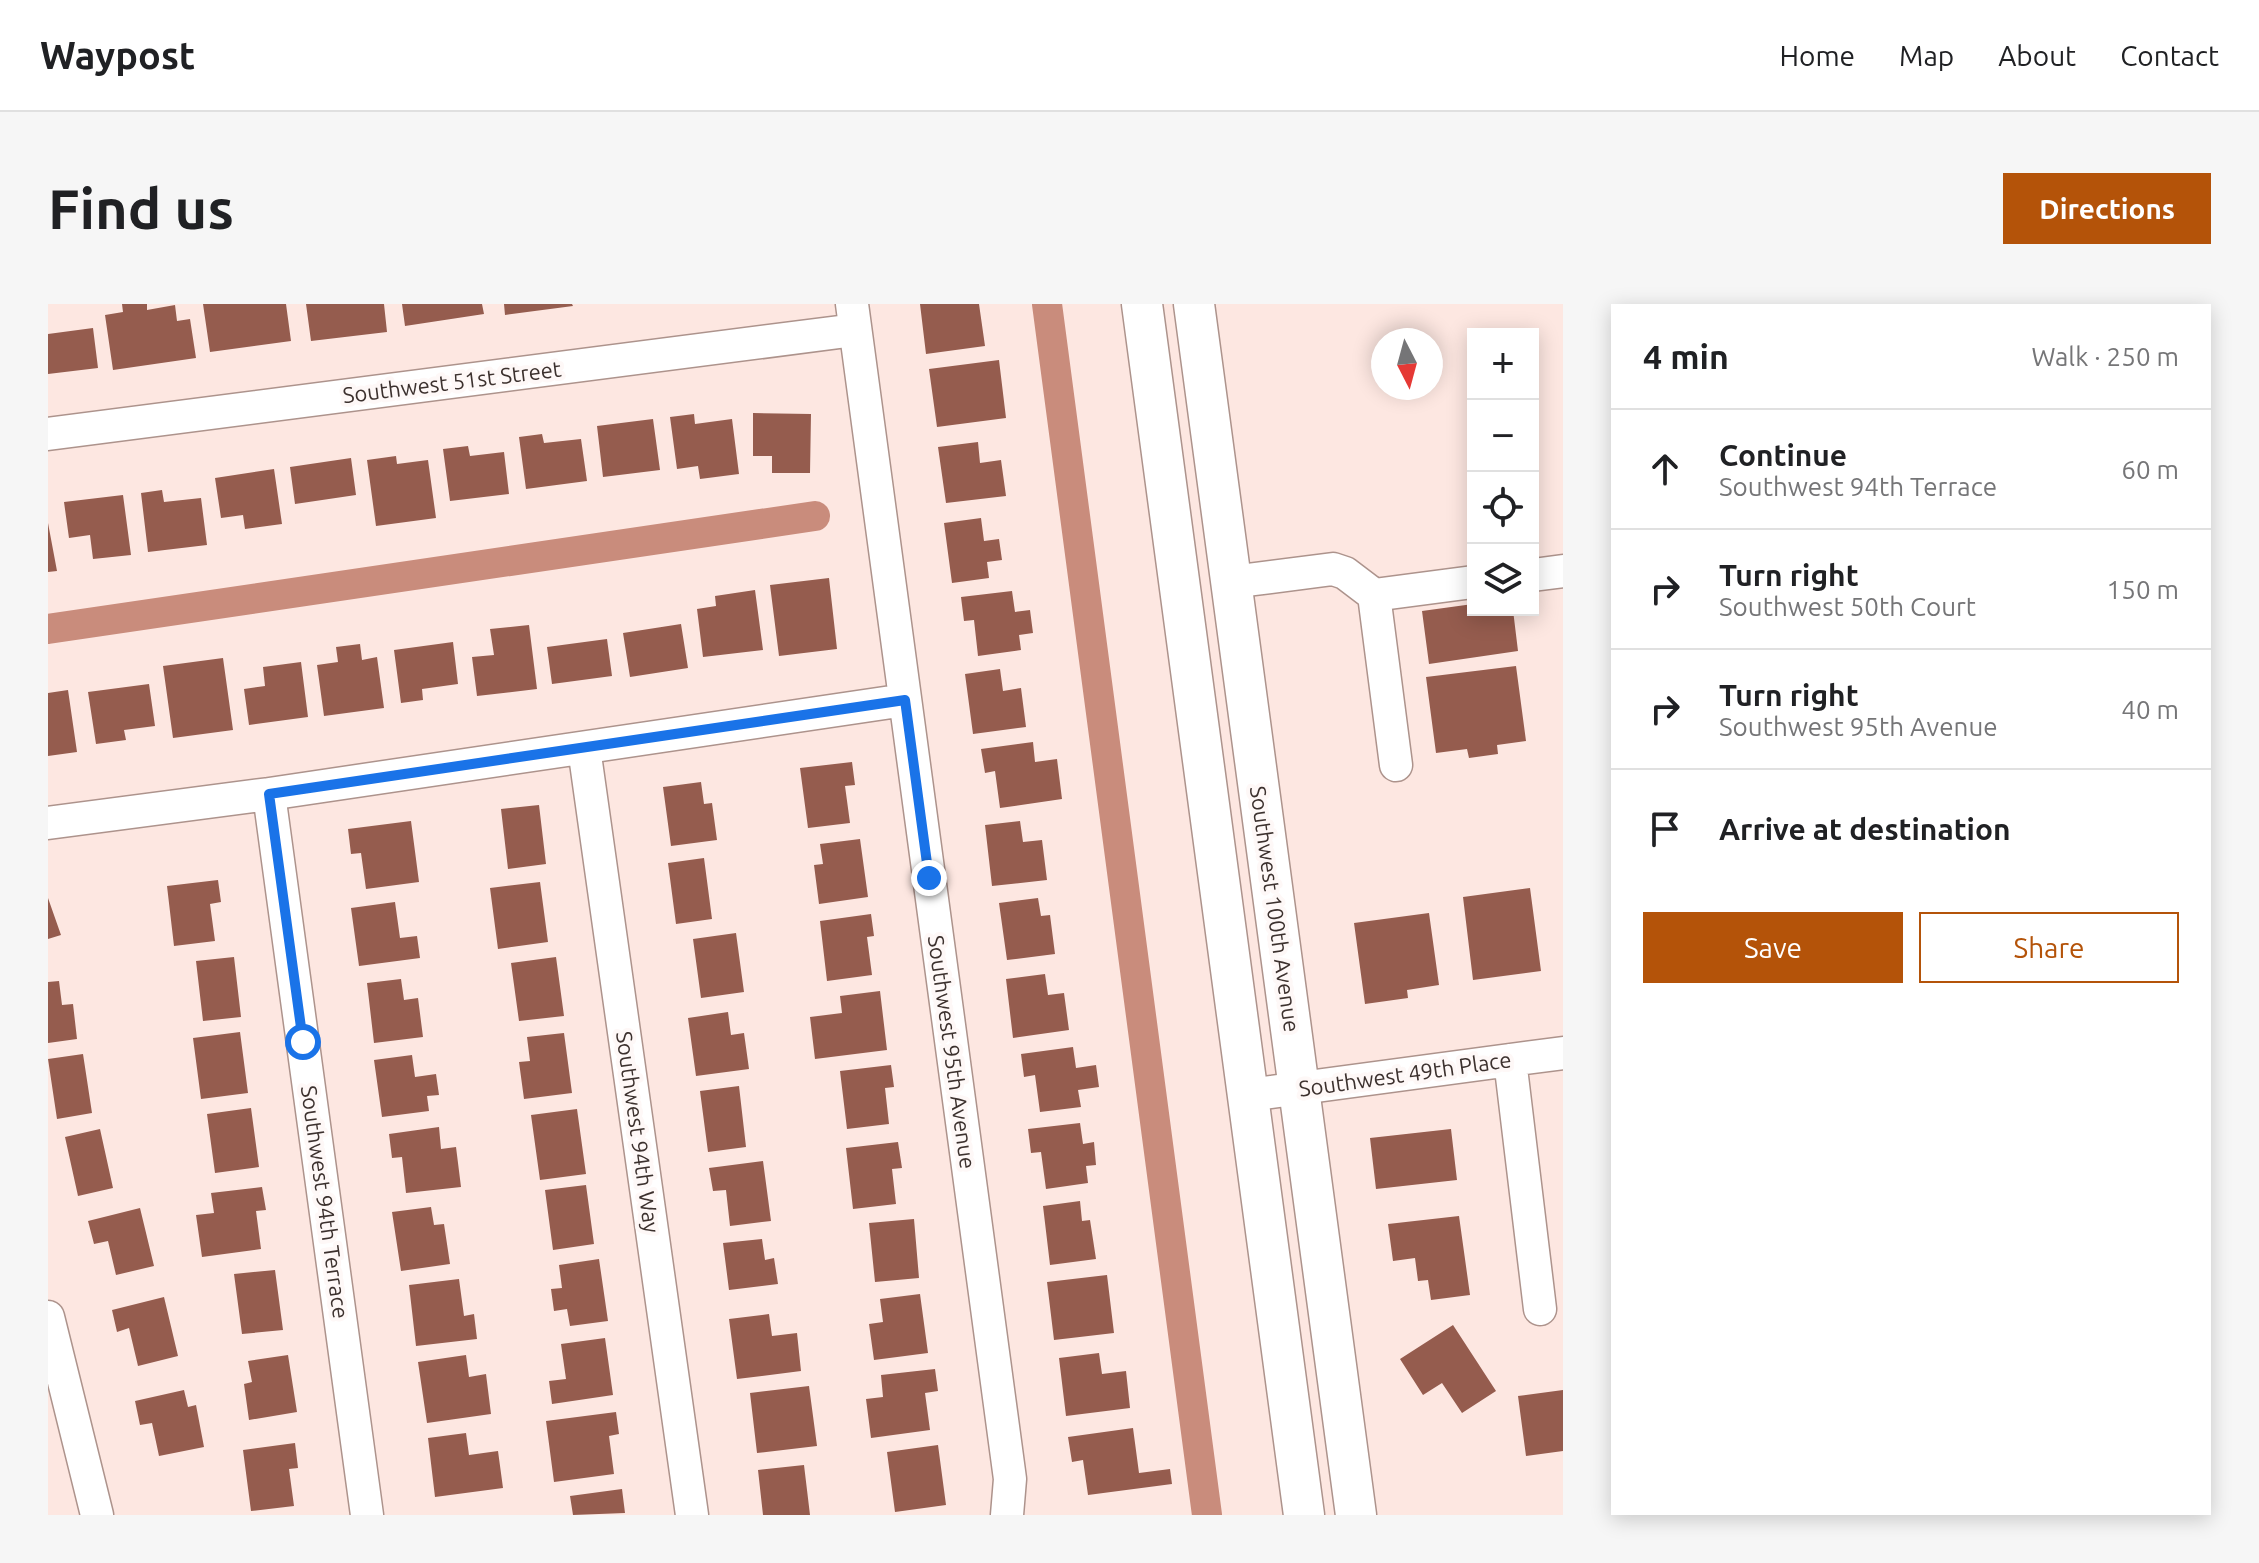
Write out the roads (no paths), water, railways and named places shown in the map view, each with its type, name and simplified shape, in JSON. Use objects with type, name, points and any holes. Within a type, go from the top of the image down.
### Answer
[{"type":"main road","points":[[1142,304],[1304,1515]]},
{"type":"main road","name":"Southwest 100th Avenue","points":[[1194,304],[1356,1515]]},
{"type":"street","name":"Southwest 51st Street","points":[[48,434],[853,317]]},
{"type":"street","name":"Southwest 95th Avenue","points":[[853,317],[1010,1479],[1007,1515]]},
{"type":"street","points":[[1231,582],[1333,569],[1345,573],[1374,595],[1467,583]]},
{"type":"street","points":[[1539,574],[1563,571]]},
{"type":"street","points":[[1374,595],[1396,765]]},
{"type":"street","points":[[48,823],[269,794],[905,700]]},
{"type":"street","name":"Southwest 94th Way","points":[[584,748],[692,1515]]},
{"type":"street","name":"Southwest 94th Terrace","points":[[269,794],[367,1515]]},
{"type":"street","name":"Southwest 49th Place","points":[[1248,1095],[1563,1053]]},
{"type":"street","points":[[1510,1060],[1540,1309]]},
{"type":"street","points":[[48,1317],[97,1515]]},
{"type":"waterway","points":[[1047,304],[1207,1515]]},
{"type":"waterway","points":[[48,629],[815,516]]}]
